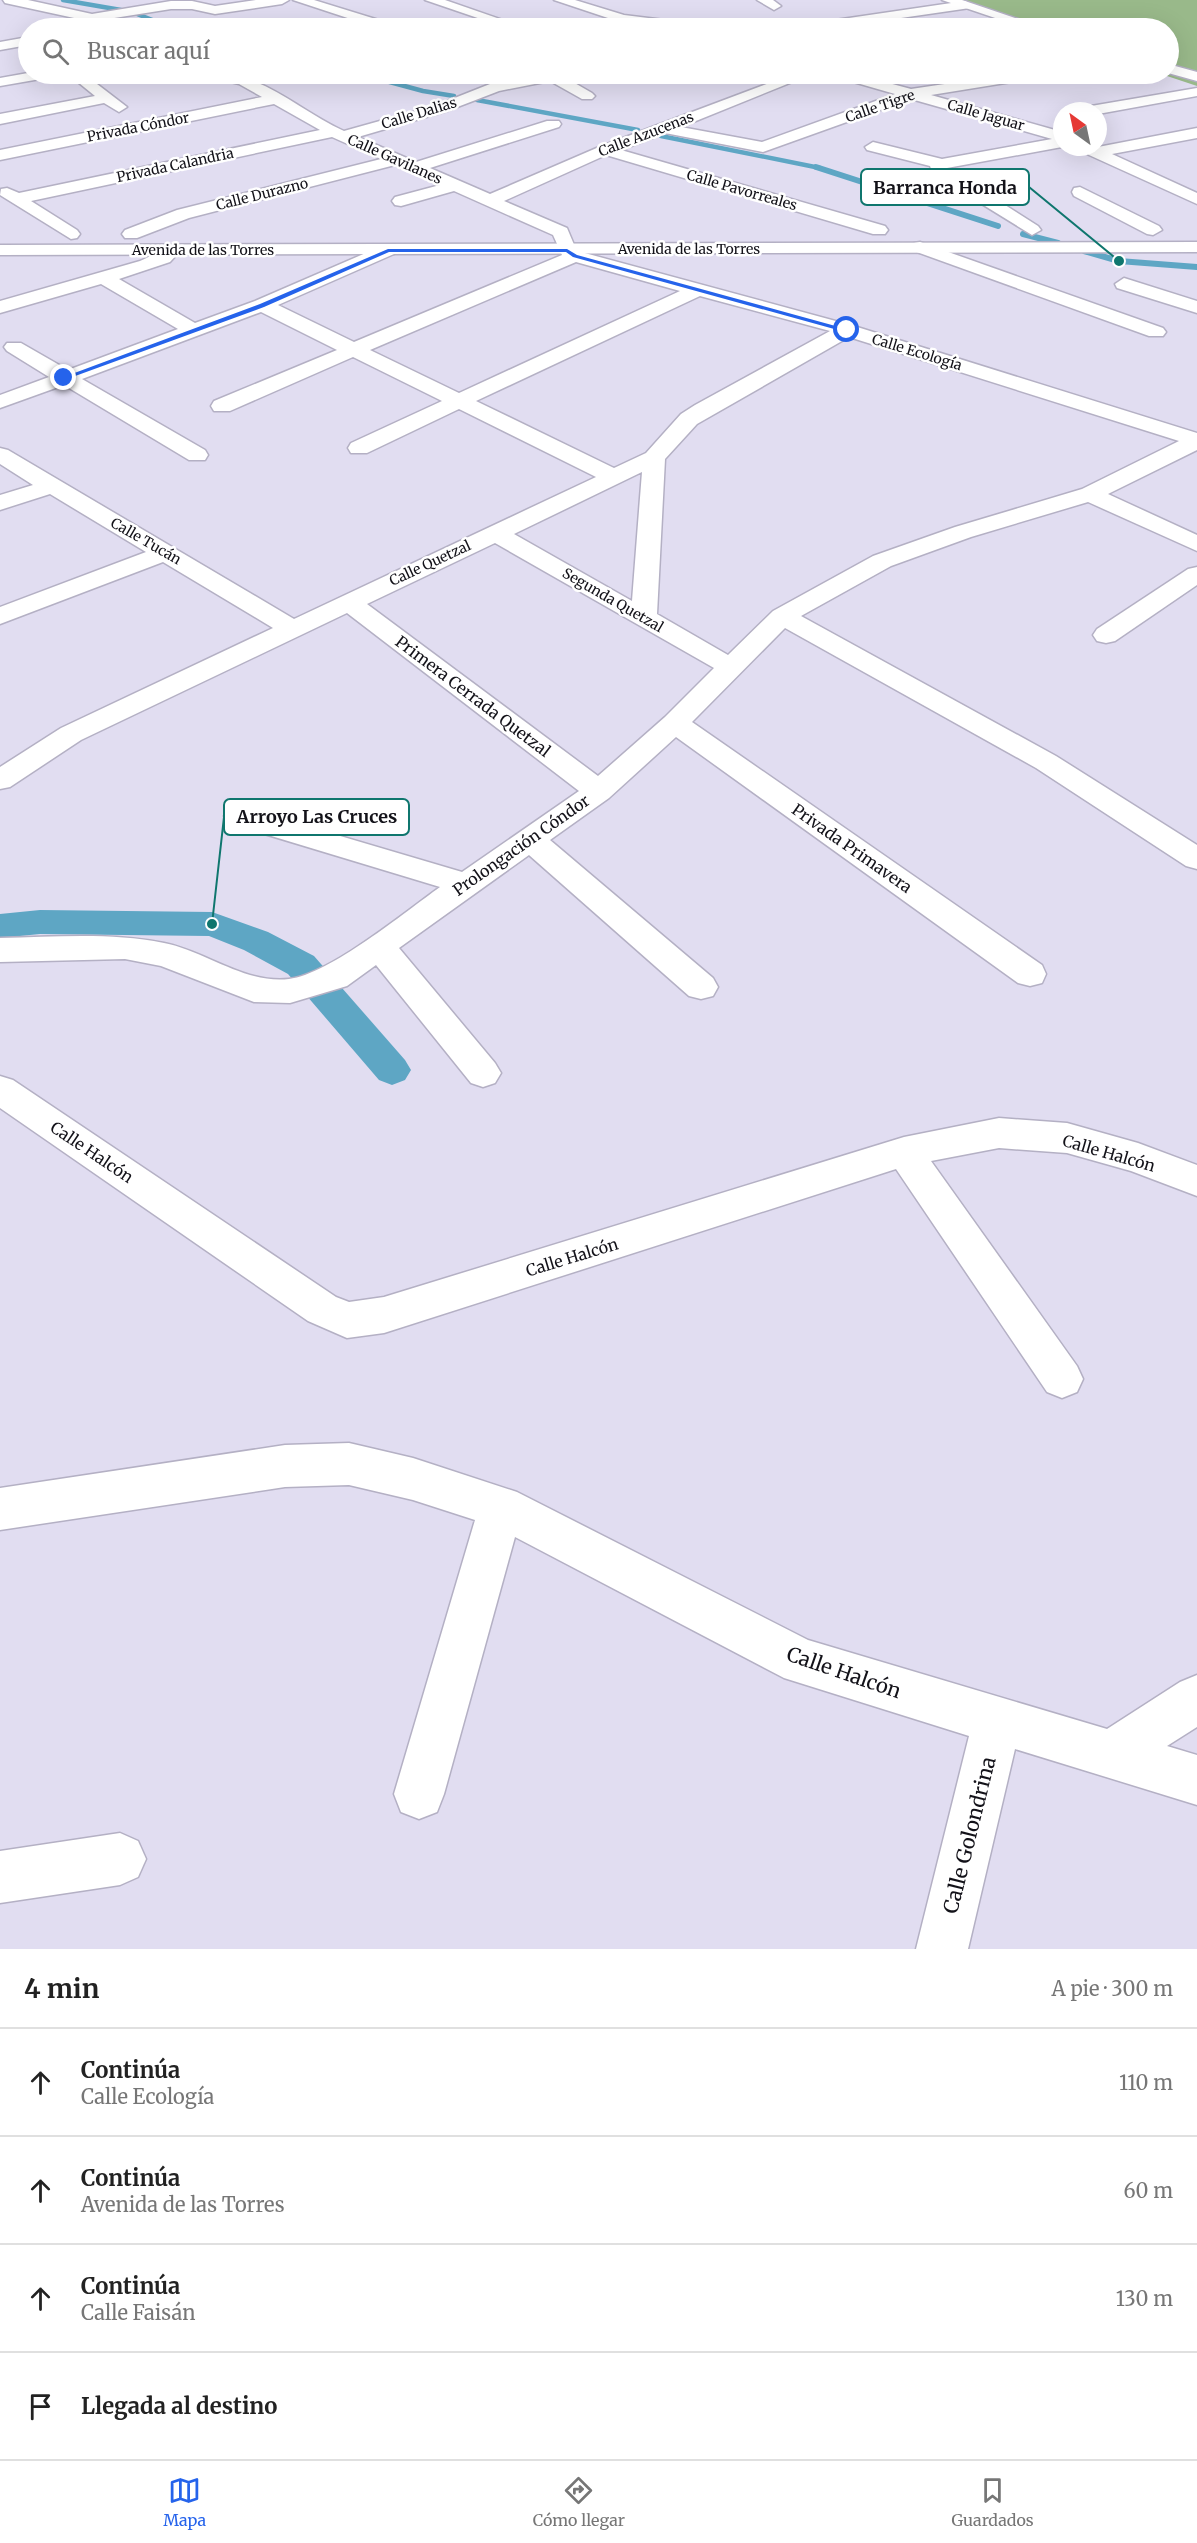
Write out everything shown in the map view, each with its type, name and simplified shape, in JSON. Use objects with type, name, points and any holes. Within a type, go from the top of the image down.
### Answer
[{"type":"street","points":[[10,0],[51,8],[80,18]]},
{"type":"street","points":[[215,10],[282,0]]},
{"type":"street","points":[[300,0],[358,18]]},
{"type":"street","points":[[432,0],[488,18]]},
{"type":"street","points":[[561,0],[623,18]]},
{"type":"street","points":[[949,0],[1006,18]]},
{"type":"street","points":[[111,18],[167,2],[215,10],[235,18]]},
{"type":"street","points":[[876,18],[965,5]]},
{"type":"street","points":[[10,15],[51,8]]},
{"type":"street","points":[[0,46],[18,42]]},
{"type":"street","points":[[1179,71],[1197,77]]},
{"type":"street","points":[[0,82],[18,79]]},
{"type":"street","points":[[88,84],[146,126]]},
{"type":"street","name":"Calle Gavilanes","points":[[249,84],[338,134],[489,201],[568,246]]},
{"type":"street","name":"Calle Dalias","points":[[338,134],[442,108],[495,87],[511,84]]},
{"type":"street","points":[[570,84],[587,96]]},
{"type":"street","name":"Calle Azucenas","points":[[489,201],[605,150],[779,84]]},
{"type":"street","name":"Calle Jaguar","points":[[876,84],[1053,134]]},
{"type":"street","name":"Calle Tigre","points":[[663,128],[762,147],[910,94],[974,84]]},
{"type":"street","points":[[1107,108],[1197,92]]},
{"type":"street","points":[[0,119],[107,99]]},
{"type":"street","name":"Privada Cóndor","points":[[0,155],[276,99]]},
{"type":"street","points":[[1019,124],[1051,118]]},
{"type":"street","points":[[414,168],[554,124]]},
{"type":"street","points":[[1107,146],[1197,133]]},
{"type":"street","name":"Privada Calandria","points":[[16,199],[338,134]]},
{"type":"street","points":[[873,147],[940,165],[1053,144]]},
{"type":"street","name":"Calle Pavorreales","points":[[605,150],[879,230]]},
{"type":"street","points":[[1105,156],[1197,199]]},
{"type":"street","name":"Calle Durazno","points":[[131,234],[183,214],[396,160]]},
{"type":"street","points":[[940,165],[939,170],[1032,230]]},
{"type":"street","points":[[401,201],[454,186]]},
{"type":"street","points":[[0,188],[71,234]]},
{"type":"street","points":[[1080,192],[1153,230]]},
{"type":"street","name":"Avenida de las Torres","points":[[0,250],[388,250],[568,246],[879,230],[1197,230]]},
{"type":"street","name":"Avenida de las Torres","points":[[0,234],[131,234],[568,246],[1197,248]]},
{"type":"street","points":[[222,406],[354,352],[568,246]]},
{"type":"street","name":"Calle Ecología","points":[[568,246],[699,289],[847,330],[1194,444]]},
{"type":"street","points":[[920,247],[1156,333]]},
{"type":"street","points":[[0,307],[147,265],[164,258],[172,250]]},
{"type":"street","points":[[0,402],[262,305],[388,250]]},
{"type":"street","points":[[102,277],[195,331]]},
{"type":"street","points":[[1124,284],[1197,308]]},
{"type":"street","points":[[359,448],[699,289]]},
{"type":"street","points":[[262,305],[455,402],[616,478]]},
{"type":"street","name":"Calle Quetzal","points":[[0,780],[71,734],[291,628],[616,478],[654,458],[689,419],[702,410],[847,330]]},
{"type":"street","points":[[14,347],[197,455]]},
{"type":"street","name":"Prolongación Cóndor","points":[[0,950],[125,947],[167,955],[254,990],[290,991],[334,977],[599,791],[675,723],[782,616],[882,561],[963,532],[1090,494],[1194,444]]},
{"type":"street","name":"Calle Tucán","points":[[0,455],[291,628]]},
{"type":"street","points":[[644,618],[654,458]]},
{"type":"street","points":[[0,503],[52,486]]},
{"type":"street","points":[[1090,494],[1197,544]]},
{"type":"street","name":"Segunda Quetzal","points":[[495,533],[731,667]]},
{"type":"street","points":[[0,616],[166,553]]},
{"type":"street","points":[[1106,635],[1197,574]]},
{"type":"street","name":"Primera Cerrada Quetzal","points":[[348,602],[599,791]]},
{"type":"street","points":[[782,616],[1046,762],[1197,859]]},
{"type":"street","name":"Privada Primavera","points":[[675,723],[1030,974]]},
{"type":"street","points":[[239,816],[466,884]]},
{"type":"street","points":[[529,839],[701,987]]},
{"type":"street","points":[[379,946],[483,1073]]},
{"type":"street","name":"Calle Halcón","points":[[0,1090],[322,1308],[347,1320],[384,1316],[904,1152],[999,1133],[1067,1138],[1138,1158],[1197,1182]]},
{"type":"street","points":[[904,1152],[1062,1379]]},
{"type":"street","name":"Calle Halcón","points":[[0,1509],[285,1466],[349,1464],[413,1479],[501,1507],[801,1661],[1197,1780]]},
{"type":"street","points":[[419,1794],[501,1507]]},
{"type":"street","points":[[1112,1754],[1197,1699]]},
{"type":"street","name":"Calle Golondrina","points":[[942,1949],[997,1721]]},
{"type":"street","points":[[0,1877],[120,1859]]},
{"type":"green space","points":[[950,0],[1197,0],[1197,86],[1179,80],[1179,18],[1003,18]]},
{"type":"waterway","points":[[63,0],[121,10]]},
{"type":"waterway","points":[[137,14],[147,18]]},
{"type":"waterway","points":[[397,84],[454,96]]},
{"type":"waterway","points":[[477,100],[638,130]]},
{"type":"waterway","points":[[661,136],[818,168]]},
{"type":"waterway","points":[[818,168],[998,226]]},
{"type":"waterway","points":[[1023,234],[1058,243]]},
{"type":"waterway","points":[[1084,251],[1119,261],[1197,267]]},
{"type":"waterway","points":[[0,926],[40,922],[212,924],[256,941],[301,965],[392,1070]]},
{"type":"place","name":"Barranca Honda","points":[[1119,261]]},
{"type":"place","name":"Arroyo Las Cruces","points":[[212,924]]},
{"type":"route","points":[[64,378],[262,305],[388,250],[567,250],[575,256],[847,330]]}]
